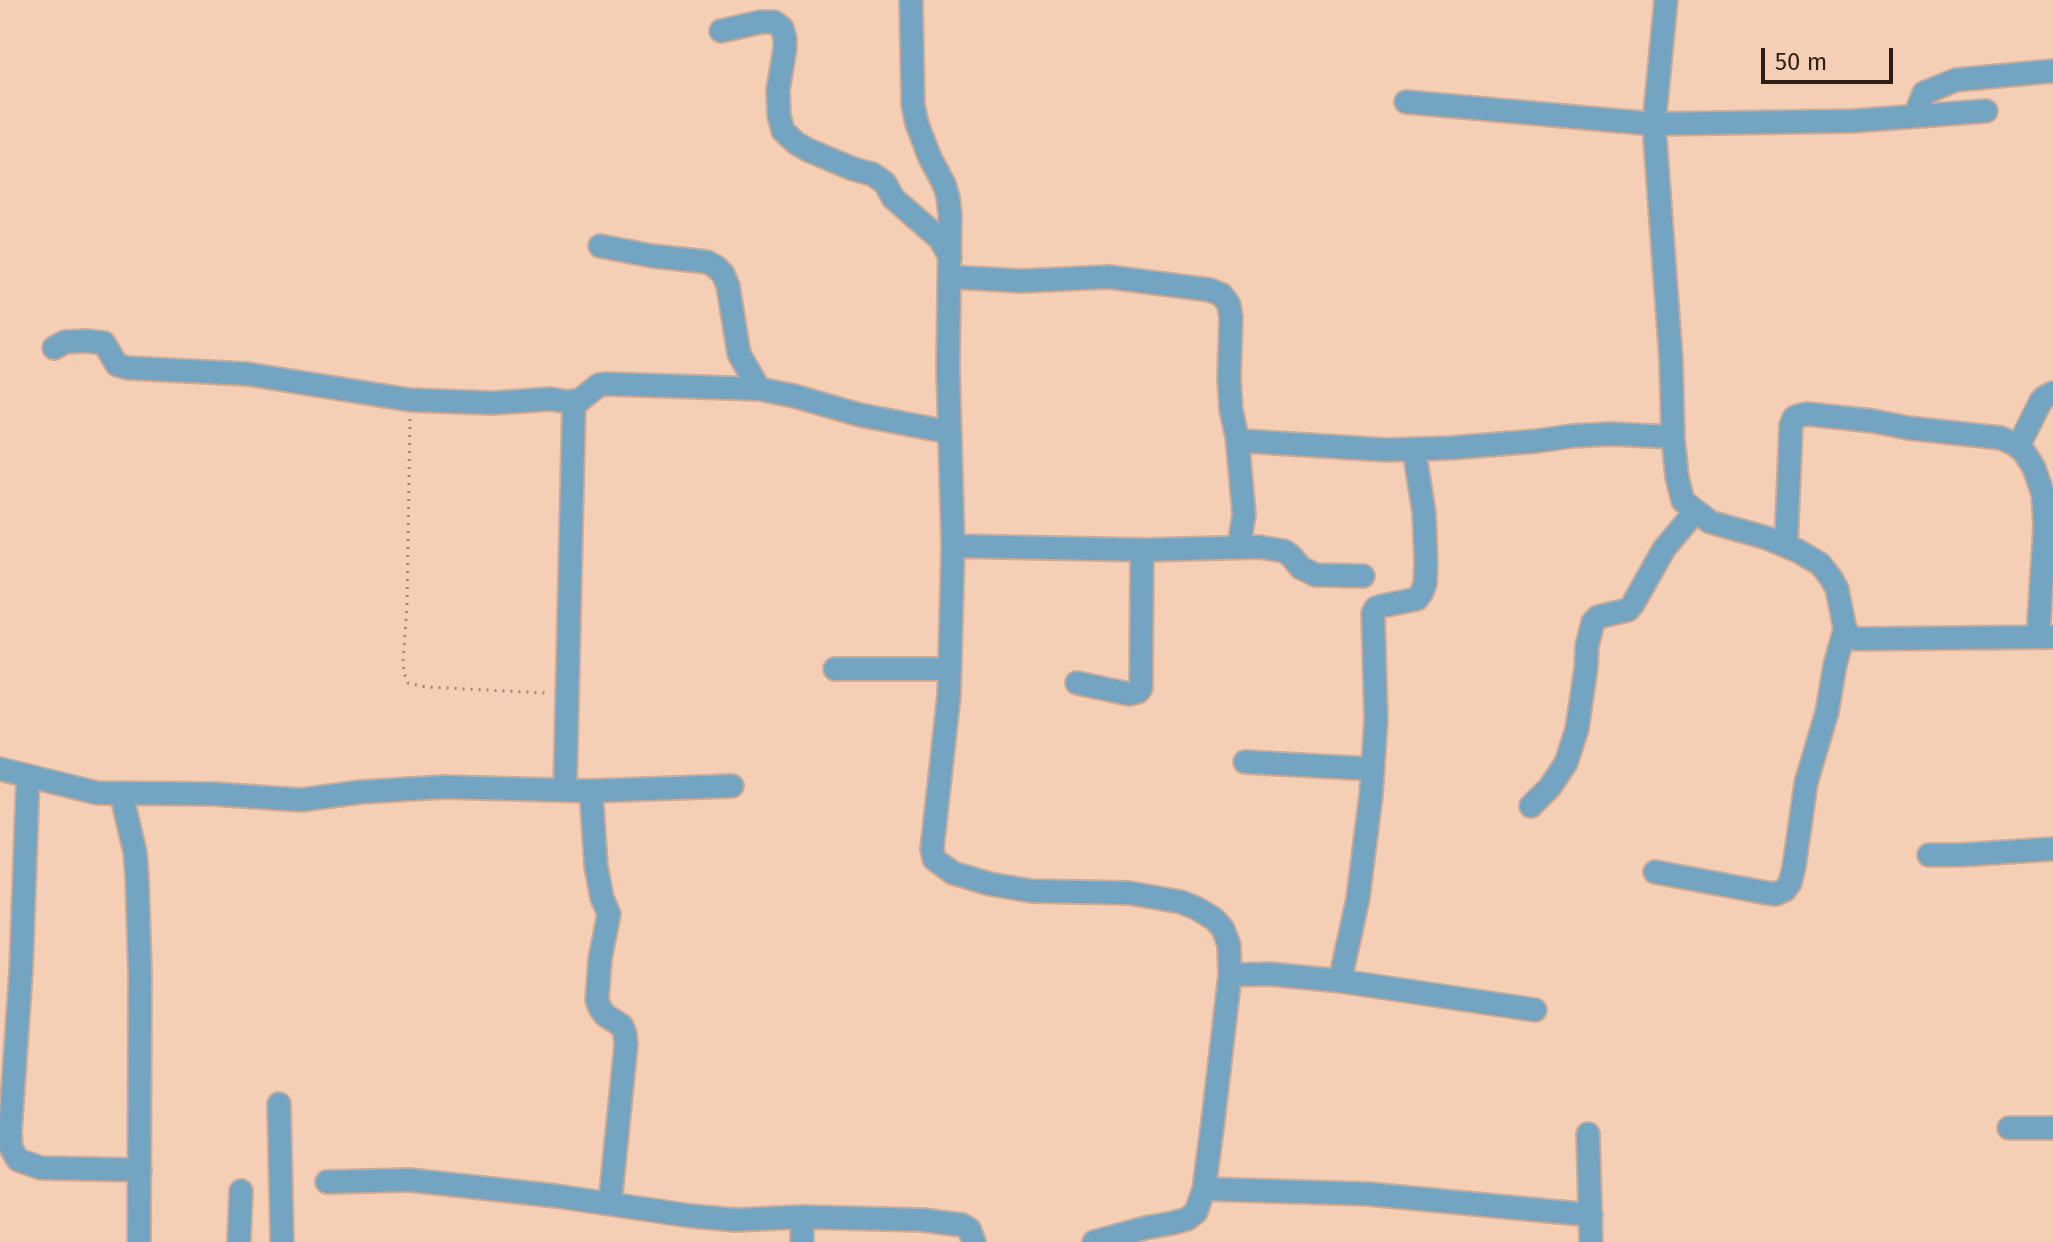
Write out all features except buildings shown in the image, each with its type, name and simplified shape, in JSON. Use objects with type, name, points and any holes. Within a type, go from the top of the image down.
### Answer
[{"type":"street","points":[[911,0],[913,105],[917,124],[948,197],[950,268],[948,432],[953,546],[950,669],[932,849],[934,859],[953,873],[990,884],[1031,891],[1129,893],[1181,902],[1214,919],[1223,929],[1229,945],[1230,975],[1204,1189],[1196,1212],[1187,1219],[1094,1242]]},
{"type":"street","points":[[1666,0],[1654,124],[1671,360],[1673,437],[1683,501],[1710,522],[1767,538],[1820,564],[1837,589],[1845,629],[1856,639],[2046,637],[2045,508],[2040,482],[2024,452],[2001,438],[1807,414],[1794,418],[1791,425],[1786,546]]},
{"type":"street","points":[[721,31],[761,22],[774,22],[782,28],[785,48],[778,90],[783,131],[808,150],[872,174],[885,183],[893,198],[940,239],[950,268]]},
{"type":"street","points":[[1915,116],[1924,93],[1956,80],[2053,71]]},
{"type":"street","points":[[1406,102],[1654,124],[1853,121],[1986,111]]},
{"type":"street","points":[[600,246],[707,262],[716,267],[728,286],[739,354],[759,389]]},
{"type":"street","points":[[950,268],[1022,281],[1109,277],[1210,290],[1222,295],[1229,305],[1231,318],[1231,410],[1237,437],[1244,514],[1239,547]]},
{"type":"street","points":[[54,348],[65,342],[104,343],[117,365],[128,368],[247,374],[410,400],[493,403],[551,399],[567,402],[580,400],[599,385],[607,384],[759,389],[860,415],[948,432]]},
{"type":"street","points":[[2018,447],[2041,401],[2053,393]]},
{"type":"street","points":[[565,790],[574,401]]},
{"type":"street","points":[[1237,437],[1267,444],[1386,450],[1494,445],[1611,434],[1673,437]]},
{"type":"street","points":[[1340,981],[1360,884],[1373,769],[1376,720],[1373,613],[1382,606],[1417,599],[1425,584],[1424,513],[1414,449]]},
{"type":"street","points":[[1531,806],[1550,787],[1566,763],[1577,729],[1593,622],[1598,617],[1628,610],[1664,549],[1695,512]]},
{"type":"street","points":[[953,546],[1276,549],[1284,551],[1301,568],[1316,575],[1363,576]]},
{"type":"street","points":[[1077,683],[1129,694],[1141,688],[1142,550]]},
{"type":"street","points":[[1655,872],[1767,893],[1776,894],[1785,890],[1794,867],[1806,783],[1827,712],[1845,629]]},
{"type":"street","points":[[835,669],[950,669]]},
{"type":"street","points":[[1245,762],[1373,769]]},
{"type":"street","points":[[0,769],[97,793],[213,794],[301,800],[361,792],[444,787],[591,791],[732,786]]},
{"type":"street","points":[[28,776],[11,1148],[18,1160],[41,1168],[140,1170]]},
{"type":"street","points":[[591,791],[596,866],[602,898],[609,914],[600,959],[597,1000],[605,1015],[622,1026],[626,1045],[610,1203]]},
{"type":"street","points":[[121,793],[135,852],[137,877],[140,973],[139,1242]]},
{"type":"street","points":[[1929,855],[2053,849]]},
{"type":"street","points":[[1230,975],[1269,974],[1340,981],[1535,1010]]},
{"type":"street","points":[[279,1104],[282,1242]]},
{"type":"street","points":[[2009,1128],[2053,1128]]},
{"type":"street","points":[[1588,1134],[1591,1242]]},
{"type":"street","points":[[327,1182],[409,1180],[736,1220],[802,1217],[946,1222],[969,1229],[974,1242]]},
{"type":"street","points":[[1204,1189],[1368,1194],[1591,1215]]},
{"type":"street","points":[[239,1242],[241,1191]]},
{"type":"street","points":[[802,1217],[802,1242]]},
{"type":"path","points":[[410,400],[407,605],[403,662],[408,683],[426,687],[567,695]]}]
